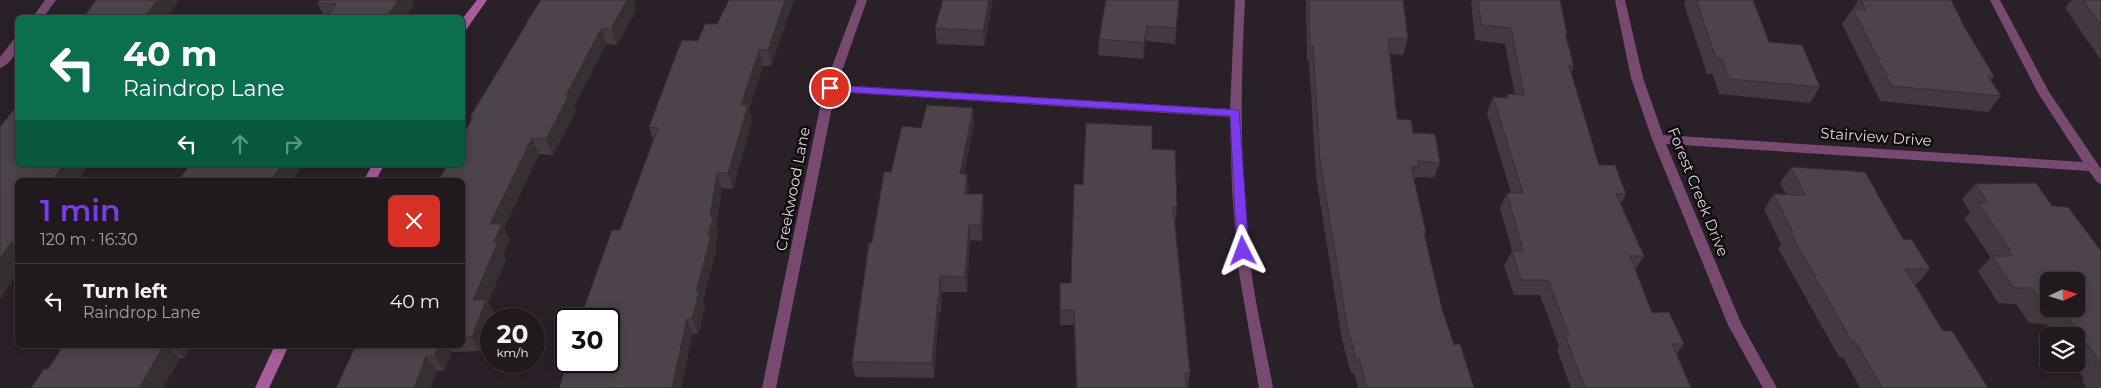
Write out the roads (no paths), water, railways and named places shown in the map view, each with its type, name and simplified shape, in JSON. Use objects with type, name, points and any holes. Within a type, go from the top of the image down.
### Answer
[{"type":"street","points":[[39,15],[51,0]]},
{"type":"street","points":[[465,24],[482,0]]},
{"type":"street","name":"Creekwood Lane","points":[[770,388],[830,88],[862,0]]},
{"type":"street","points":[[1240,0],[1235,113],[1243,251],[1266,388]]},
{"type":"street","name":"Forest Creek Drive","points":[[1620,0],[1637,78],[1658,139],[1735,325],[1770,388]]},
{"type":"street","points":[[1995,0],[2044,93],[2101,179]]},
{"type":"street","points":[[0,64],[15,46]]},
{"type":"street","points":[[830,88],[1235,113]]},
{"type":"street","name":"Stairview Drive","points":[[1658,139],[2092,167]]},
{"type":"street","points":[[262,388],[281,348]]}]
